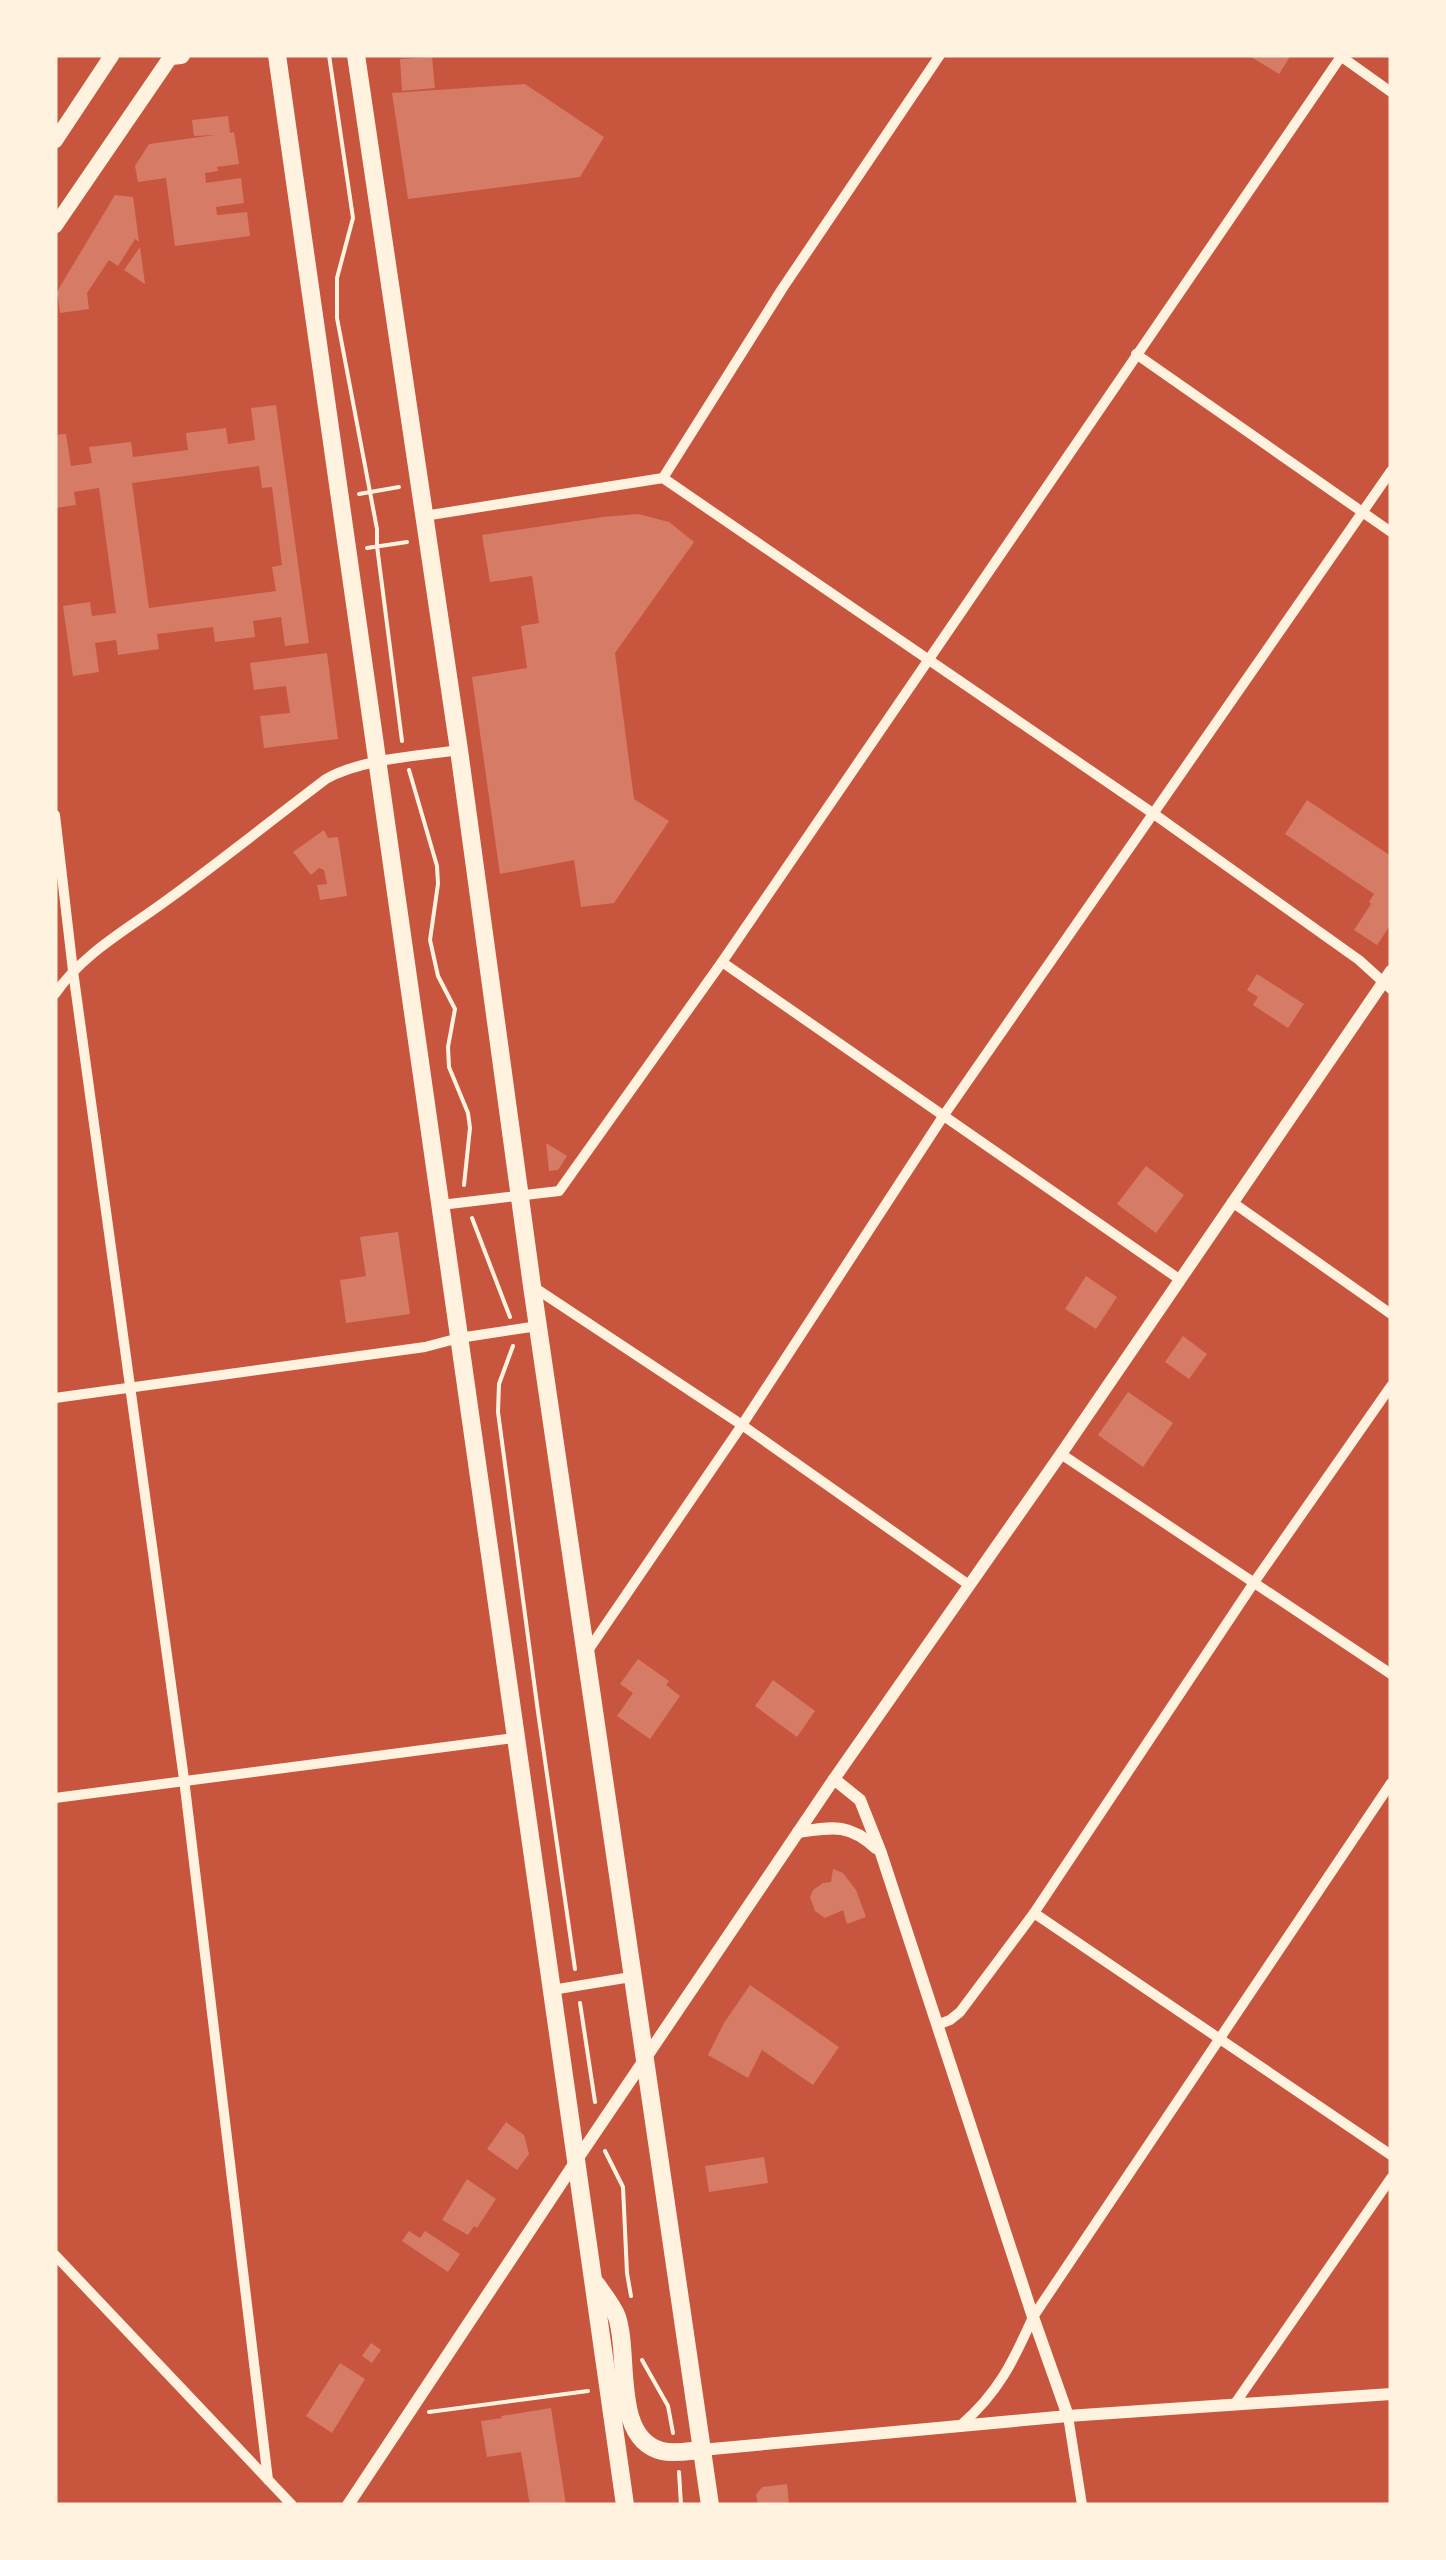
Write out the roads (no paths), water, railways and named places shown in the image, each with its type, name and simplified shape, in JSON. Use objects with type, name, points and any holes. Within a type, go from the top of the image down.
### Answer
[{"type":"main road","points":[[55,140],[112,55]]},
{"type":"main road","points":[[277,55],[625,2505]]},
{"type":"main road","points":[[356,55],[710,2505]]},
{"type":"main road","points":[[55,226],[174,56]]},
{"type":"main road","points":[[591,2275],[617,2316],[636,2435],[664,2452],[701,2450]]},
{"type":"street","points":[[663,478],[782,289],[940,55]]},
{"type":"street","points":[[441,1205],[560,1191],[722,962],[1341,56],[1391,92]]},
{"type":"street","points":[[1136,354],[1391,532]]},
{"type":"street","points":[[585,1655],[742,1425],[944,1116],[1391,471]]},
{"type":"street","points":[[348,2505],[834,1779],[1388,980],[1154,814],[663,478],[424,516]]},
{"type":"street","points":[[55,994],[96,951],[326,779],[338,772],[378,763],[459,750]]},
{"type":"street","points":[[55,815],[184,1779],[268,2480]]},
{"type":"street","points":[[722,962],[1180,1279]]},
{"type":"street","points":[[1232,1202],[1391,1314]]},
{"type":"street","points":[[532,1286],[742,1425],[969,1585]]},
{"type":"street","points":[[55,1398],[425,1347],[538,1326]]},
{"type":"street","points":[[937,2025],[960,2012],[1034,1913],[1255,1581],[1391,1386]]},
{"type":"street","points":[[1062,1454],[1391,1674]]},
{"type":"street","points":[[55,1798],[514,1738]]},
{"type":"street","points":[[834,1779],[860,1800],[881,1853],[1068,2416],[1082,2505]]},
{"type":"street","points":[[960,2426],[980,2409],[1003,2380],[1033,2317],[1391,1782]]},
{"type":"street","points":[[798,1832],[842,1827],[864,1837],[881,1853]]},
{"type":"street","points":[[1034,1913],[1391,2156]]},
{"type":"street","points":[[552,1990],[631,1977]]},
{"type":"street","points":[[1234,2405],[1391,2178]]},
{"type":"street","points":[[55,2254],[292,2505]]},
{"type":"street","points":[[701,2450],[1068,2416],[1391,2394]]}]
